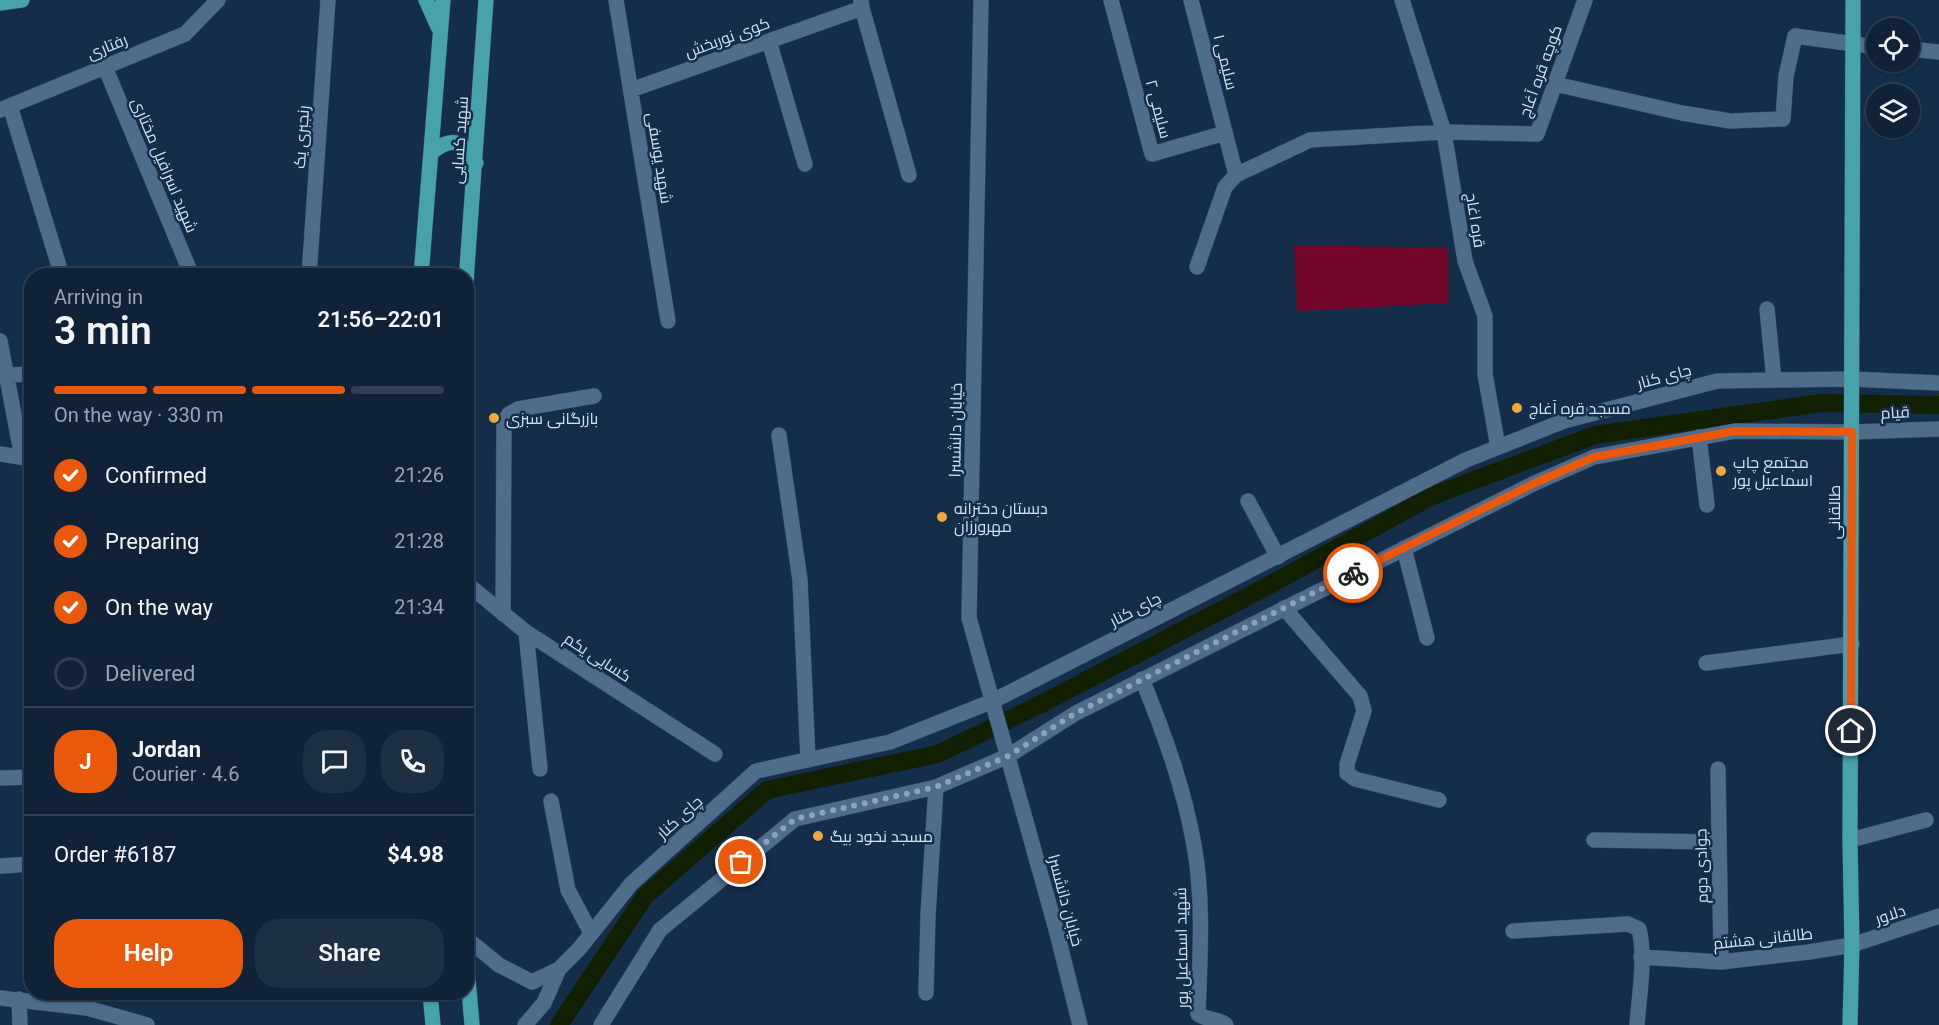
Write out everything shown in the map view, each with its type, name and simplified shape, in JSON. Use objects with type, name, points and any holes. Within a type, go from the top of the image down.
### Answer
[{"type":"main road","points":[[0,3],[22,0]]},
{"type":"main road","points":[[426,0],[440,32]]},
{"type":"main road","name":"شهید کسایی","points":[[422,268],[442,0]]},
{"type":"main road","points":[[486,7],[492,0]]},
{"type":"main road","name":"طالقانی","points":[[1850,1025],[1853,0]]},
{"type":"main road","name":"شهید کسایی","points":[[467,268],[486,7]]},
{"type":"main road","points":[[431,153],[442,144],[456,143],[469,150],[476,163]]},
{"type":"main road","points":[[431,1000],[433,1025]]},
{"type":"main road","points":[[470,1000],[472,1025]]},
{"type":"street","name":"رفتاری","points":[[5,108],[185,34],[218,0]]},
{"type":"street","name":"رنجبری یک","points":[[310,268],[328,0]]},
{"type":"street","name":"شهید یوسفی","points":[[616,0],[668,321]]},
{"type":"street","name":"خیابان دانشسرا","points":[[981,0],[969,618],[1080,1025]]},
{"type":"street","name":"سلیمی ۲","points":[[1111,0],[1152,154],[1225,133]]},
{"type":"street","name":"سلیمی ۱","points":[[1191,0],[1236,175]]},
{"type":"street","name":"قره اغاج","points":[[1402,0],[1444,132],[1465,261],[1485,316],[1485,374],[1498,447]]},
{"type":"street","name":"کوچه قره آغاج","points":[[1444,132],[1537,134],[1585,0]]},
{"type":"street","name":"کوی نوربخش","points":[[631,90],[769,41],[862,4]]},
{"type":"street","points":[[862,4],[909,175]]},
{"type":"street","points":[[1555,84],[1682,113],[1730,121],[1783,119],[1786,76],[1795,36],[1866,46]]},
{"type":"street","points":[[769,41],[805,164]]},
{"type":"street","points":[[1920,50],[1939,52]]},
{"type":"street","name":"شهید اسرافیل مختاری","points":[[105,67],[189,268]]},
{"type":"street","points":[[5,108],[59,268]]},
{"type":"street","points":[[1197,267],[1225,187],[1236,175],[1310,140],[1444,132]]},
{"type":"street","points":[[1767,309],[1774,380]]},
{"type":"street","points":[[0,341],[24,446]]},
{"type":"street","points":[[6,375],[24,374]]},
{"type":"street","name":"چای کنار","points":[[525,1025],[543,1003],[559,969],[631,884],[756,771],[890,742],[993,701],[1466,460],[1564,421],[1717,381],[1852,379]]},
{"type":"street","name":"قیام","points":[[1852,379],[1939,383]]},
{"type":"street","points":[[503,614],[504,422],[509,414],[518,409],[594,396]]},
{"type":"street","name":"قیام","points":[[1852,432],[1939,429]]},
{"type":"street","points":[[601,1025],[660,930],[795,819],[936,787],[1008,756],[1076,713],[1535,483],[1594,457],[1735,431],[1852,432]]},
{"type":"street","points":[[779,435],[800,580],[808,760]]},
{"type":"street","points":[[1699,437],[1707,505]]},
{"type":"street","points":[[0,454],[24,458]]},
{"type":"street","points":[[1248,501],[1278,557]]},
{"type":"street","points":[[1404,548],[1427,638]]},
{"type":"street","name":"کسایی یکم","points":[[474,590],[526,632],[715,754]]},
{"type":"street","points":[[1284,608],[1364,703],[1364,711],[1347,764],[1347,773],[1355,779],[1439,800]]},
{"type":"street","points":[[526,632],[540,769]]},
{"type":"street","points":[[1707,663],[1852,644]]},
{"type":"street","name":"شهید اسماعیل پور","points":[[1142,680],[1173,760],[1195,846],[1201,922],[1198,1014],[1205,1019],[1219,1020],[1226,1025]]},
{"type":"street","name":"جوادی دوم","points":[[1718,769],[1720,962]]},
{"type":"street","points":[[0,778],[24,777]]},
{"type":"street","points":[[926,993],[936,787]]},
{"type":"street","points":[[551,801],[568,890],[591,933]]},
{"type":"street","points":[[1850,840],[1926,820]]},
{"type":"street","points":[[1594,840],[1718,842]]},
{"type":"street","points":[[0,866],[24,864]]},
{"type":"street","name":"دلاور","points":[[1852,945],[1939,916]]},
{"type":"street","points":[[1513,931],[1628,924],[1639,929],[1641,957],[1637,1025]]},
{"type":"street","points":[[474,944],[500,965],[532,982],[559,969]]},
{"type":"street","name":"طالقانی هشتم","points":[[1641,957],[1720,962],[1852,945]]},
{"type":"street","points":[[0,998],[24,999]]},
{"type":"street","points":[[19,999],[20,1025]]},
{"type":"street","points":[[87,1000],[147,1025]]},
{"type":"shaded area","points":[[1294,245],[1448,248],[1448,303],[1297,311]]},
{"type":"waterway","points":[[559,1025],[645,896],[767,790],[938,754],[1039,705],[1264,588],[1432,496],[1595,435],[1821,403],[1939,405]]},
{"type":"way so far","points":[[741,862],[795,819],[936,787],[1008,756],[1076,713],[1353,573]]},
{"type":"place","name":"مسجد قره آغاج","points":[[1517,408]]},
{"type":"place","name":"بازرگانی سبزی","points":[[494,418]]},
{"type":"place","name":"مجتمع چاپ اسماعیل پور","points":[[1721,471]]},
{"type":"place","name":"دبستان دخترانه مهرورزان","points":[[942,517]]},
{"type":"place","name":"مسجد نخود‌ بیگ","points":[[818,836]]},
{"type":"route","points":[[1353,573],[1535,483],[1594,457],[1735,431],[1852,432],[1851,731]]}]
